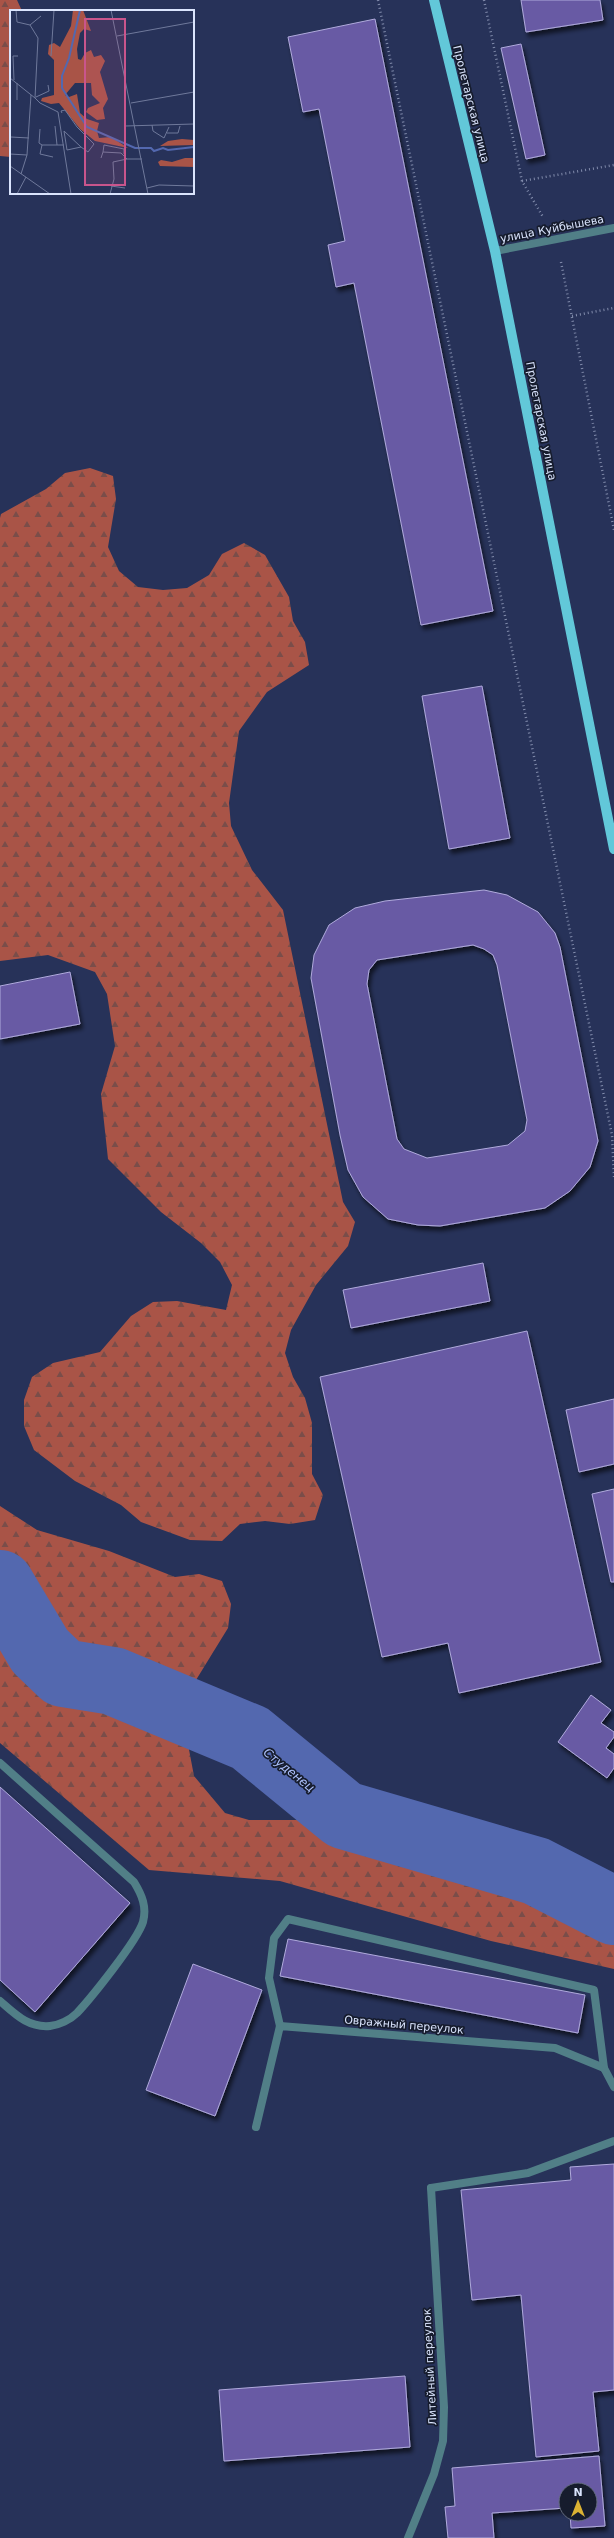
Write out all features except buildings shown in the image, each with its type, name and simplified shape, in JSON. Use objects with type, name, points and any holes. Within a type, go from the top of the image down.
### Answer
[{"type":"main road","name":"Пролетарская улица","points":[[434,0],[495,251],[614,849]]},
{"type":"street","name":"улица Куйбышева","points":[[495,251],[614,228]]},
{"type":"street","points":[[0,1763],[134,1882],[144,1903],[144,1914],[142,1923],[129,1946],[76,2013],[64,2022],[50,2026],[35,2025],[21,2020],[0,2001]]},
{"type":"street","points":[[256,2127],[280,2026],[269,1978],[274,1938],[288,1919],[594,1990],[604,2068],[614,2087]]},
{"type":"street","name":"Овражный переулок","points":[[280,2026],[555,2048],[604,2068]]},
{"type":"street","name":"Литейный переулок","points":[[408,2538],[434,2474],[443,2441],[444,2407],[431,2188],[528,2173],[614,2141]]},
{"type":"path","points":[[378,0],[612,1135],[614,1178]]},
{"type":"path","points":[[484,0],[522,181],[614,165]]},
{"type":"path","points":[[614,308],[572,316],[614,530]]},
{"type":"green space","points":[[0,0],[17,0],[22,10],[10,10],[10,157],[0,156]]},
{"type":"green space","points":[[90,468],[113,476],[116,499],[108,547],[119,571],[138,587],[163,590],[187,588],[209,575],[222,554],[244,543],[265,555],[289,597],[293,621],[305,642],[309,665],[267,692],[239,731],[229,803],[231,826],[252,870],[283,910],[343,1202],[355,1222],[348,1246],[316,1285],[291,1330],[285,1353],[293,1377],[305,1398],[312,1423],[312,1474],[323,1495],[315,1520],[290,1524],[265,1521],[240,1524],[222,1541],[190,1540],[141,1522],[121,1505],[75,1481],[34,1450],[24,1426],[24,1400],[32,1377],[53,1363],[100,1352],[131,1316],[153,1302],[177,1301],[226,1310],[232,1285],[220,1262],[201,1243],[161,1212],[108,1159],[101,1094],[115,1046],[107,994],[95,972],[48,955],[0,961],[0,518],[1,514],[46,489],[65,473]]},
{"type":"green space","points":[[0,1506],[37,1530],[109,1551],[175,1577],[199,1574],[222,1581],[231,1604],[228,1628],[188,1693],[183,1718],[194,1776],[225,1813],[249,1820],[298,1820],[322,1809],[371,1800],[396,1807],[614,1925],[614,1969],[491,1941],[280,1881],[149,1870],[0,1743]]},
{"type":"waterway","name":"Студенец","points":[[0,1584],[40,1651],[63,1673],[113,1681],[250,1738],[344,1815],[536,1871],[614,1911]]}]
